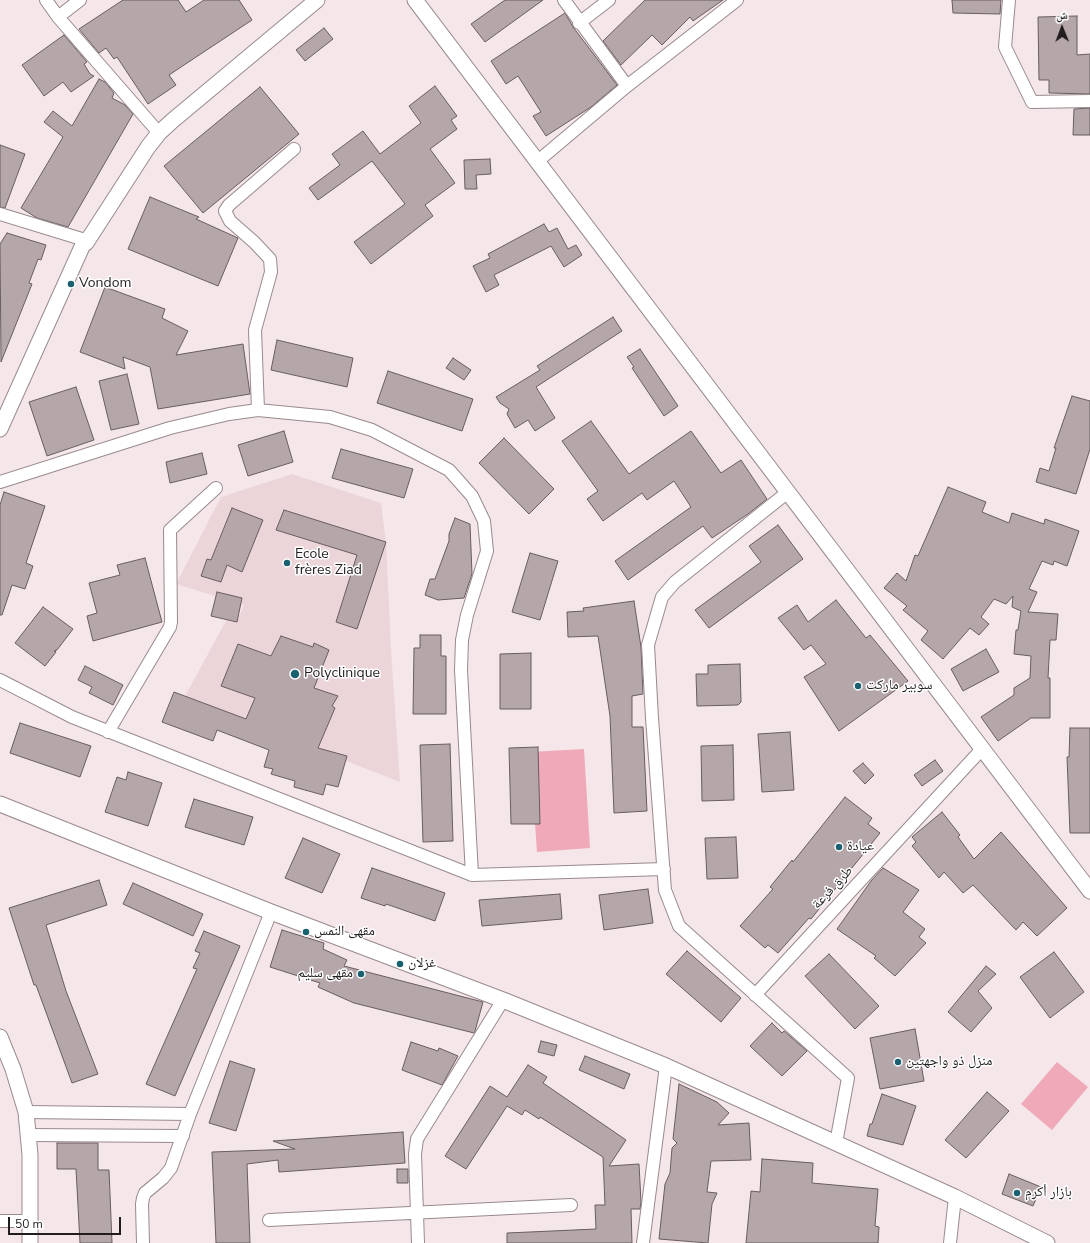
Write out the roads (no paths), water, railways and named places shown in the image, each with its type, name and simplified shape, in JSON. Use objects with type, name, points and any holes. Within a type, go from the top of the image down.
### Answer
[{"type":"street","points":[[46,0],[58,17],[159,133]]},
{"type":"street","points":[[58,17],[80,0]]},
{"type":"street","points":[[0,214],[85,240],[86,243],[159,133],[317,0]]},
{"type":"street","points":[[415,0],[1090,891]]},
{"type":"street","points":[[564,0],[579,23],[627,86]]},
{"type":"street","points":[[579,23],[609,0]]},
{"type":"street","points":[[538,161],[627,86],[737,0]]},
{"type":"street","points":[[1009,0],[1005,47],[1032,102],[1090,101]]},
{"type":"street","points":[[258,410],[255,330],[271,272],[270,259],[254,242],[230,221],[226,211],[229,205],[294,149]]},
{"type":"street","points":[[0,429],[85,240]]},
{"type":"street","points":[[0,482],[170,428],[229,414],[258,410],[330,417],[372,430],[414,450],[449,470],[472,496],[484,521],[487,550],[467,615],[462,640],[461,670],[472,875]]},
{"type":"street","points":[[108,732],[170,628],[170,530],[216,488]]},
{"type":"street","points":[[788,492],[675,582],[662,597],[654,619],[648,645],[665,890],[679,926],[848,1078],[836,1143]]},
{"type":"street","points":[[0,680],[72,717],[108,732],[472,875],[664,869]]},
{"type":"street","name":"طرق فرعة","points":[[755,995],[982,749]]},
{"type":"street","points":[[0,804],[271,912],[503,1000],[666,1066],[956,1197],[1047,1243]]},
{"type":"street","points":[[143,1243],[143,1198],[149,1189],[167,1173],[271,912]]},
{"type":"street","points":[[418,1243],[415,1154],[417,1139],[503,1000]]},
{"type":"street","points":[[0,1037],[13,1069],[26,1112],[30,1155],[30,1243]]},
{"type":"street","points":[[643,1243],[666,1066]]},
{"type":"street","points":[[26,1112],[190,1114]]},
{"type":"street","points":[[28,1135],[183,1136]]},
{"type":"street","points":[[950,1243],[956,1197]]},
{"type":"street","points":[[269,1220],[571,1205]]},
{"type":"street","points":[[0,1221],[30,1222]]},
{"type":"place","name":"Vondom","points":[[71,284]]},
{"type":"place","name":"Ecole frères Ziad","points":[[287,563]]},
{"type":"place","name":"Polyclinique","points":[[295,674]]},
{"type":"place","name":"سوبير ماركت","points":[[858,686]]},
{"type":"place","name":"عيادة","points":[[839,847]]},
{"type":"place","name":"مقهى النمس","points":[[306,932]]},
{"type":"place","name":"غزلان","points":[[400,964]]},
{"type":"place","name":"مقهى سليم","points":[[361,974]]},
{"type":"place","name":"منزل ذو واجهتين","points":[[898,1062]]},
{"type":"place","name":"بازار أكرم","points":[[1017,1193]]}]
